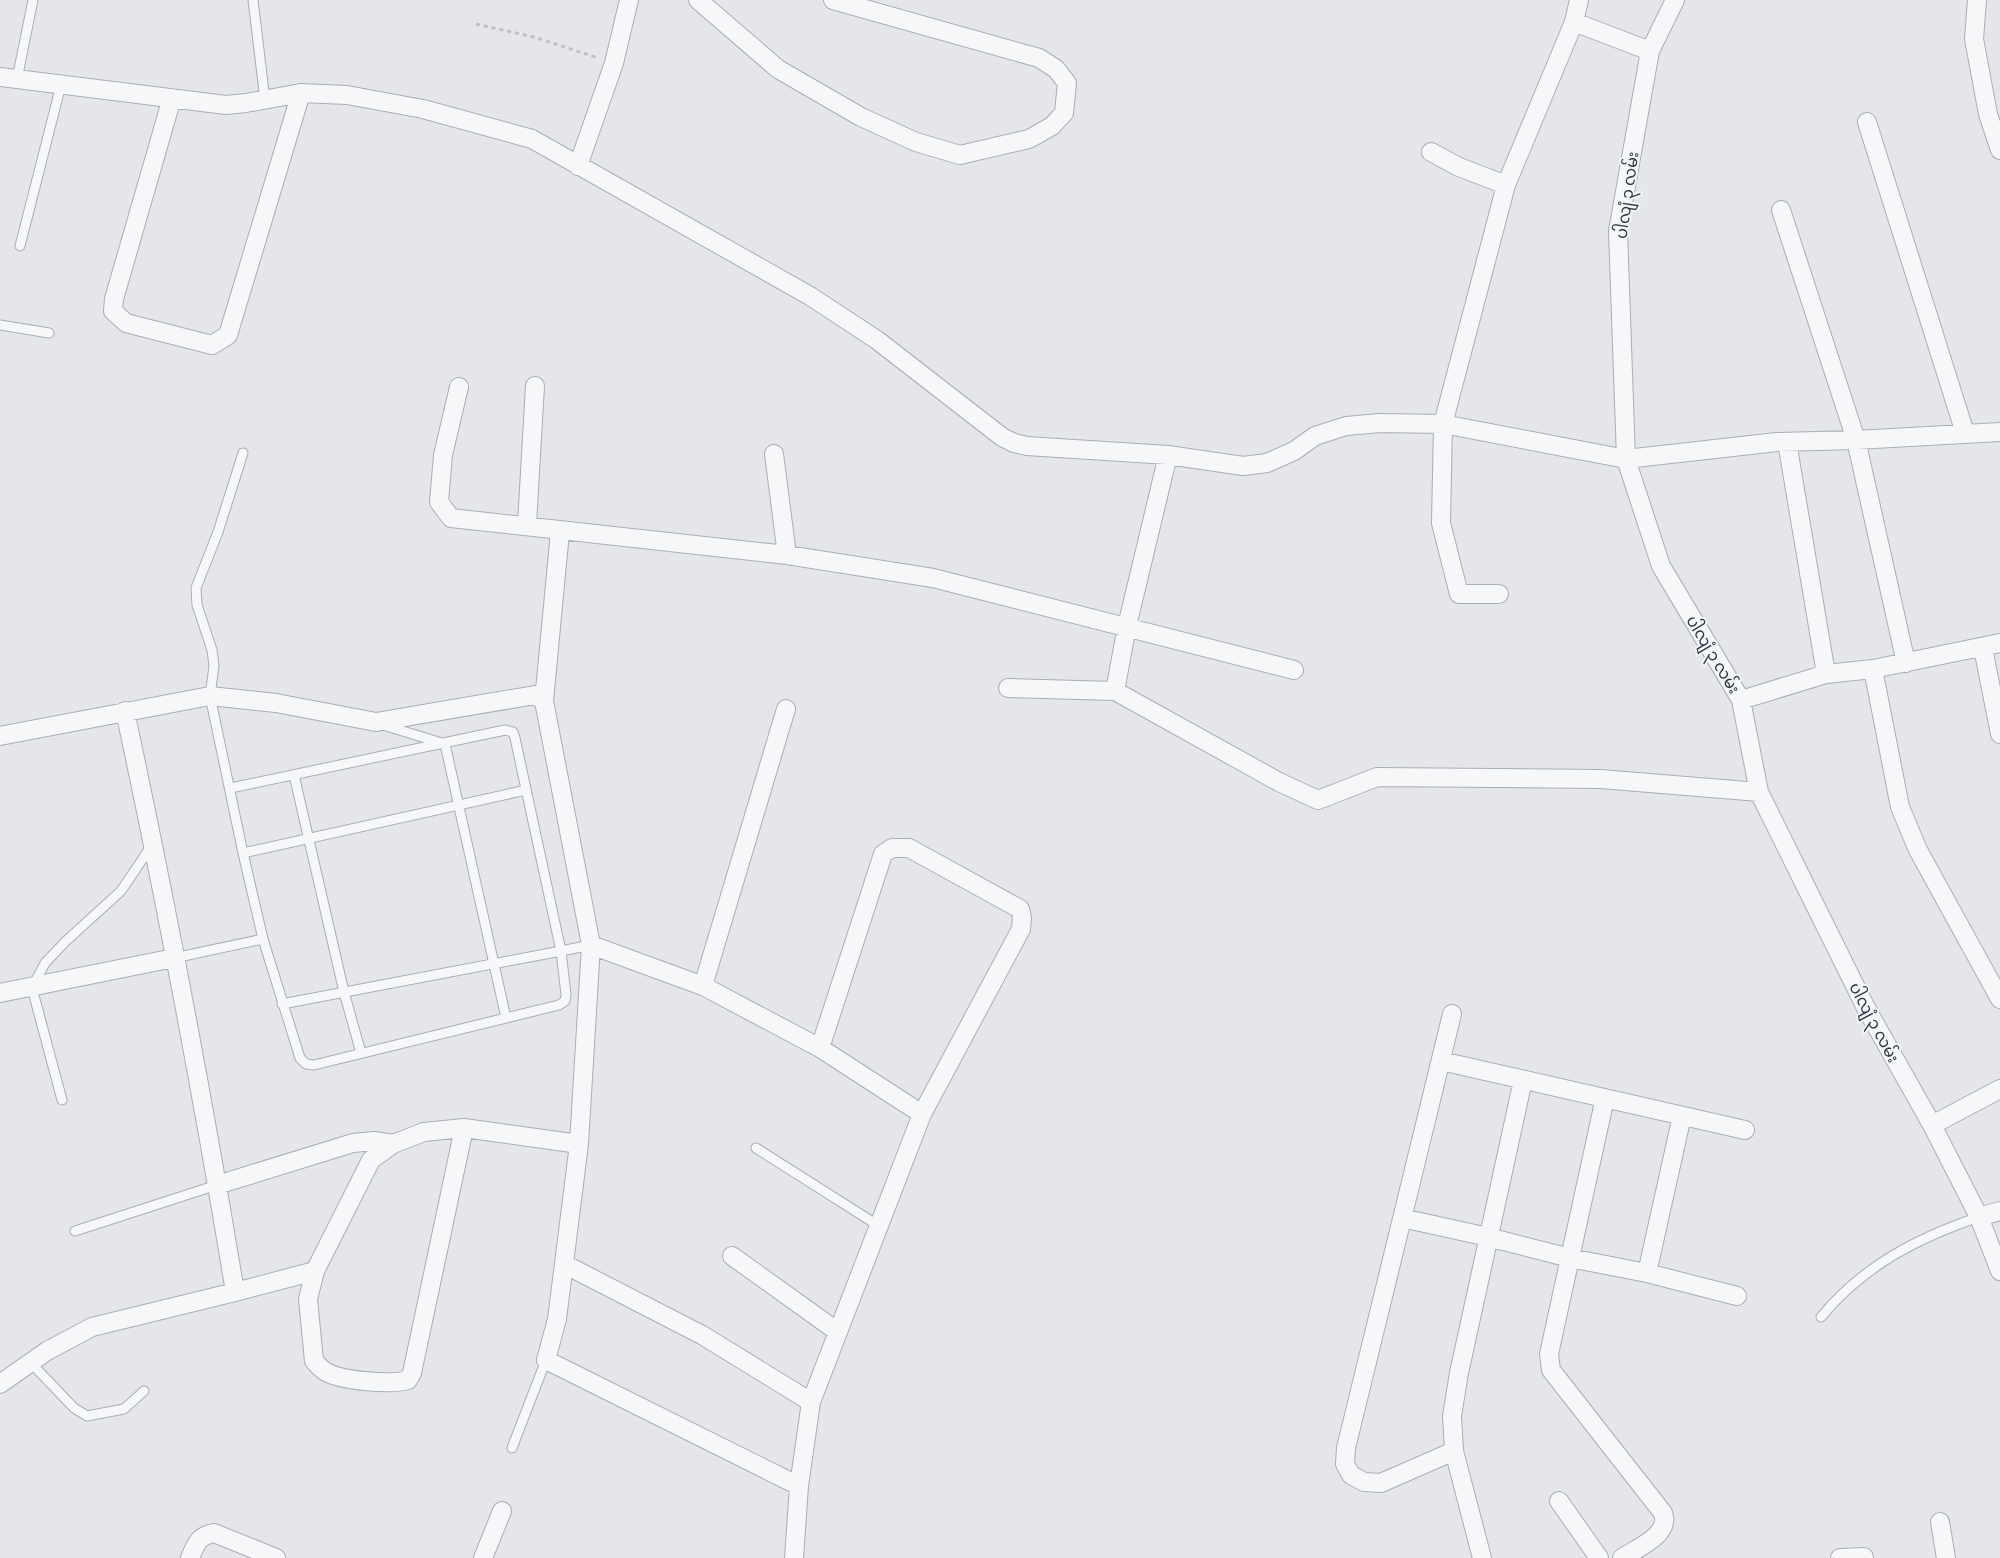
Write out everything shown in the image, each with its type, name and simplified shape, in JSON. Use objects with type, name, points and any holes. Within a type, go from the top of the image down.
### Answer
[{"type":"street","points":[[578,166],[614,63],[630,0]]},
{"type":"street","points":[[698,0],[778,69],[861,117],[916,142],[960,155],[977,152],[1029,138],[1052,126],[1064,114],[1067,83],[1056,69],[1039,58],[833,0]]},
{"type":"street","points":[[1499,594],[1459,594],[1441,523],[1443,424],[1506,184],[1574,22],[1578,0]]},
{"type":"street","name":"ပါလျံ ၃ လမ်း","points":[[1675,0],[1650,51],[1618,231],[1626,459],[1661,566],[1741,700],[1759,792],[1866,1008],[1932,1125],[1979,1217],[2000,1271]]},
{"type":"street","points":[[1977,0],[1974,40],[1988,114],[2000,150]]},
{"type":"street","points":[[1574,22],[1650,51]]},
{"type":"street","points":[[8,78],[226,105],[301,93],[347,95],[423,109],[532,139],[810,296],[876,340],[1014,443],[1168,456],[1243,466],[1267,462],[1294,451],[1315,436],[1346,426],[1380,423],[1443,424],[1626,459],[1787,442],[2000,432]]},
{"type":"street","points":[[172,98],[114,299],[113,311],[126,322],[212,345],[228,336],[301,93]]},
{"type":"street","points":[[1867,122],[1965,433]]},
{"type":"street","points":[[1430,152],[1460,168],[1506,184]]},
{"type":"street","points":[[1781,210],[1856,440],[1906,663]]},
{"type":"street","points":[[527,524],[534,386]]},
{"type":"street","points":[[460,387],[443,456],[439,502],[451,518],[527,524],[560,532],[787,555],[933,578],[1294,670]]},
{"type":"street","points":[[1787,442],[1826,674]]},
{"type":"street","points":[[774,454],[787,555]]},
{"type":"street","points":[[1115,691],[1127,626],[1168,456]]},
{"type":"street","points":[[560,532],[544,701],[591,945],[579,1144],[557,1319],[546,1360],[799,1486]]},
{"type":"street","points":[[1741,700],[1826,674],[1873,669],[2000,643]]},
{"type":"street","points":[[1983,648],[2000,734]]},
{"type":"street","points":[[1873,669],[1900,807],[1918,850],[2000,1000]]},
{"type":"street","points":[[1008,688],[1115,691],[1279,782],[1318,800],[1377,776],[1601,780],[1759,792]]},
{"type":"street","points":[[0,736],[210,696],[276,702],[376,722],[535,695],[544,701]]},
{"type":"street","points":[[703,986],[786,709]]},
{"type":"street","points":[[125,711],[153,843],[218,1185],[235,1292]]},
{"type":"street","points":[[794,1558],[799,1486],[811,1402],[922,1114],[1021,929],[1022,918],[1020,909],[909,848],[892,848],[883,854],[820,1048]]},
{"type":"street","points":[[591,945],[703,986],[820,1048],[922,1114]]},
{"type":"street","points":[[0,993],[174,958]]},
{"type":"street","points":[[1452,1014],[1346,1448],[1345,1464],[1351,1475],[1364,1482],[1381,1483],[1454,1451]]},
{"type":"street","points":[[1440,1061],[1745,1130]]},
{"type":"street","points":[[1482,1558],[1454,1451],[1452,1416],[1459,1373],[1523,1080]]},
{"type":"street","points":[[1932,1125],[2000,1089]]},
{"type":"street","points":[[1605,1098],[1549,1354],[1551,1370],[1663,1513],[1666,1520],[1661,1533],[1622,1558]]},
{"type":"street","points":[[1647,1273],[1682,1116]]},
{"type":"street","points":[[464,1128],[412,1373],[408,1380],[399,1383],[343,1377],[325,1372],[314,1361],[308,1299],[315,1271],[371,1160],[392,1144],[424,1132],[464,1128],[579,1144]]},
{"type":"street","points":[[218,1185],[353,1143],[374,1141],[392,1144]]},
{"type":"street","points":[[1979,1217],[2000,1211]]},
{"type":"street","points":[[1402,1218],[1570,1258],[1647,1273],[1737,1296]]},
{"type":"street","points":[[732,1256],[838,1332]]},
{"type":"street","points":[[564,1264],[702,1335],[811,1402]]},
{"type":"street","points":[[0,1384],[47,1351],[92,1327],[315,1271]]},
{"type":"street","points":[[1559,1501],[1600,1558]]},
{"type":"street","points":[[483,1558],[502,1512]]},
{"type":"street","points":[[1940,1522],[1946,1558]]},
{"type":"street","points":[[190,1558],[197,1542],[203,1535],[214,1533],[276,1558]]},
{"type":"street","points":[[1840,1558],[1864,1558]]},
{"type":"lane","points":[[8,78],[33,0]]},
{"type":"lane","points":[[253,0],[265,100]]},
{"type":"lane","points":[[20,246],[60,85]]},
{"type":"lane","points":[[0,325],[49,333]]},
{"type":"lane","points":[[230,788],[505,730],[513,732],[562,951],[566,995],[563,1004],[314,1065],[306,1064],[300,1058],[263,939],[243,854],[210,696],[214,666],[204,623],[197,605],[196,588],[218,532],[243,453]]},
{"type":"lane","points":[[376,722],[445,744]]},
{"type":"lane","points":[[445,744],[506,1018]]},
{"type":"lane","points":[[294,775],[344,992],[361,1053]]},
{"type":"lane","points":[[243,854],[526,790]]},
{"type":"lane","points":[[62,1100],[32,988],[46,962],[66,941],[121,892],[153,843]]},
{"type":"lane","points":[[174,958],[263,939]]},
{"type":"lane","points":[[282,1004],[591,945]]},
{"type":"lane","points":[[756,1148],[879,1226]]},
{"type":"lane","points":[[75,1231],[218,1185]]},
{"type":"lane","points":[[1821,1317],[1842,1292],[1889,1257],[1940,1230],[1979,1217]]},
{"type":"lane","points":[[512,1448],[546,1360]]},
{"type":"lane","points":[[31,1363],[74,1408],[88,1416],[124,1409],[144,1391]]},
{"type":"path","points":[[476,24],[534,37],[614,63]]}]
